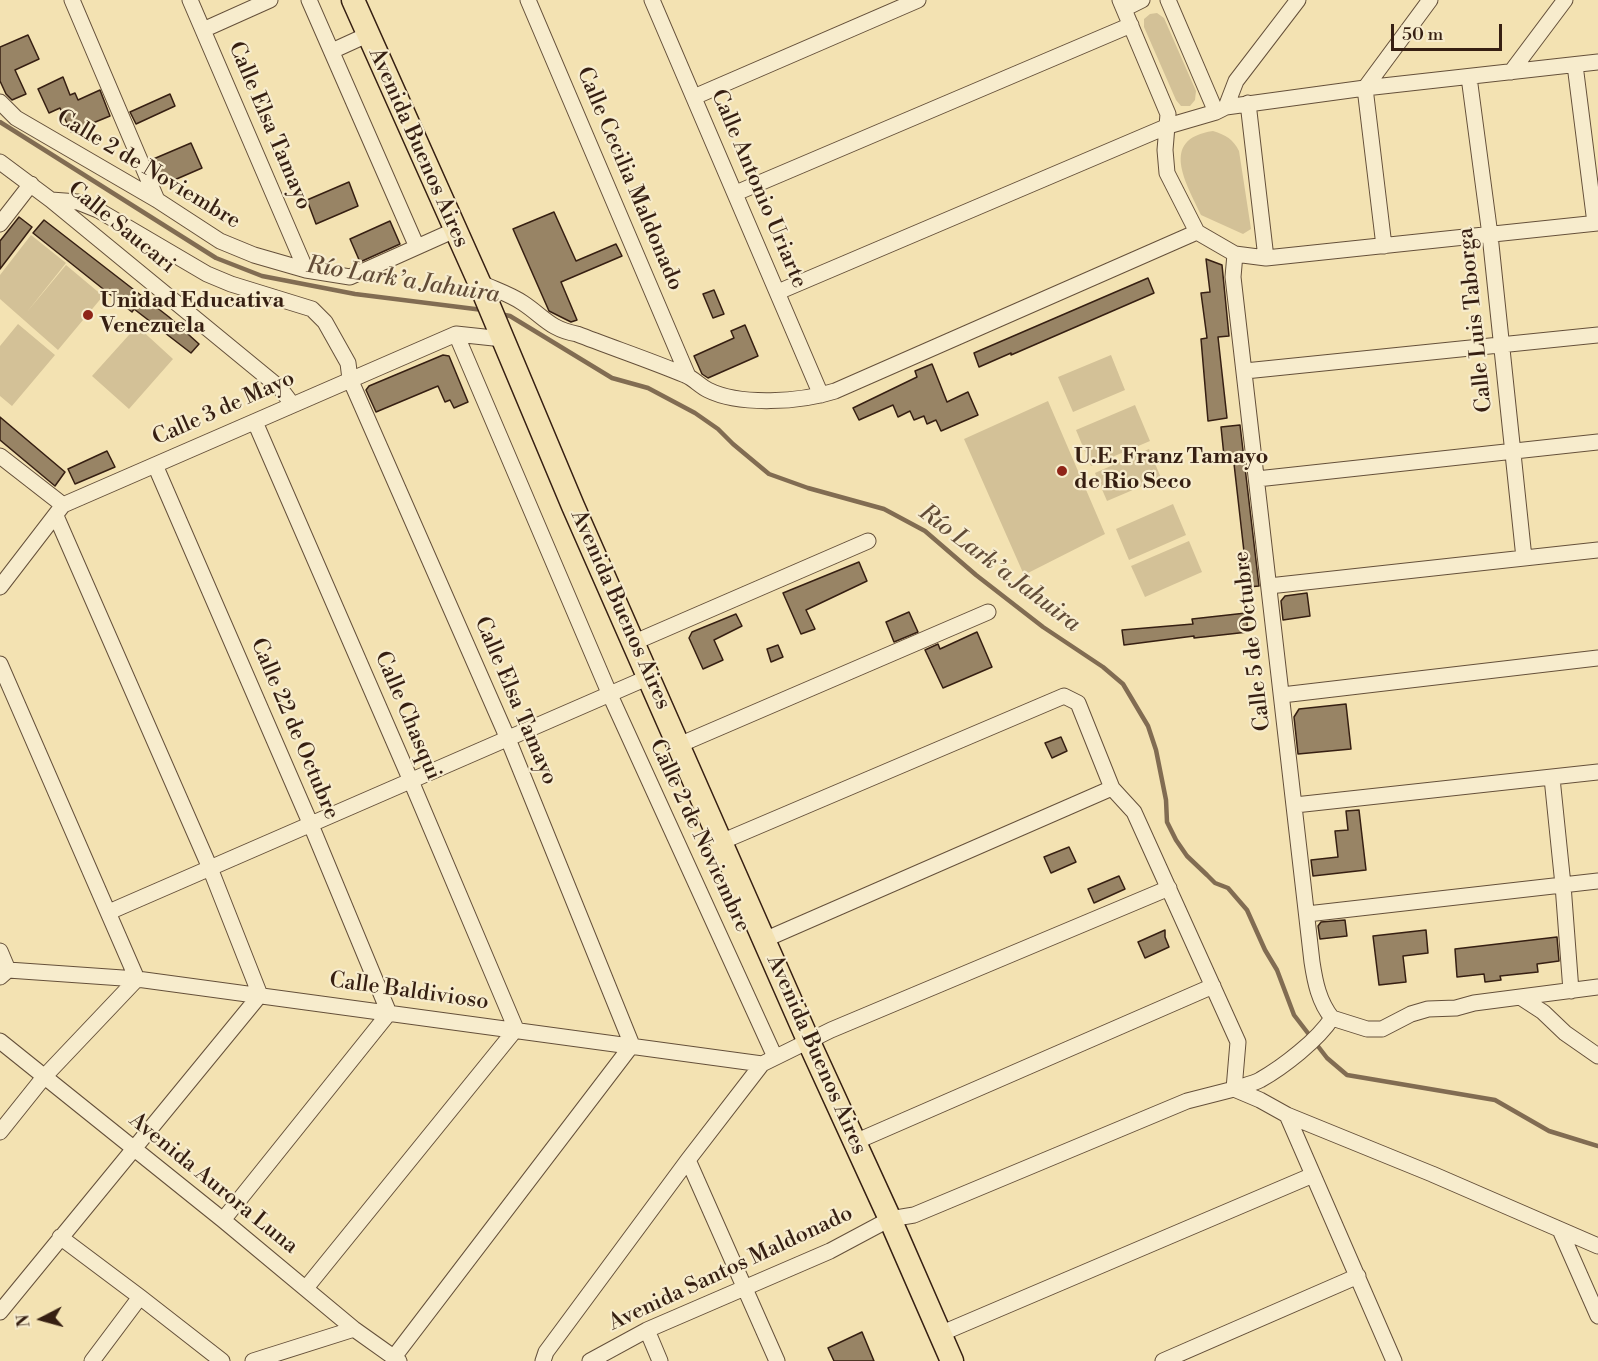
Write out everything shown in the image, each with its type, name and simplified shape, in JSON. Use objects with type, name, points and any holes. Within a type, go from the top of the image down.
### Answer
[{"type":"highway","name":"Avenida Buenos Aires","points":[[352,0],[483,291],[573,506],[952,1361]]},
{"type":"street","points":[[72,0],[157,200]]},
{"type":"street","name":"Calle Elsa Tamayo","points":[[190,0],[306,270]]},
{"type":"street","points":[[203,30],[270,0]]},
{"type":"street","points":[[309,0],[417,248]]},
{"type":"street","name":"Calle Cecilia Maldonado","points":[[528,0],[688,376]]},
{"type":"street","name":"Calle Antonio Uriarte","points":[[652,0],[821,395]]},
{"type":"street","points":[[694,97],[918,0]]},
{"type":"street","points":[[1142,0],[1122,5],[1168,114],[1165,150],[1167,173],[1197,232],[1235,254],[1266,258],[1597,223],[1575,64]]},
{"type":"street","points":[[1168,0],[1221,109]]},
{"type":"street","points":[[1221,109],[1236,81],[1298,0]]},
{"type":"street","points":[[1384,246],[1365,88],[1430,0]]},
{"type":"street","points":[[1511,72],[1565,0]]},
{"type":"street","points":[[736,193],[1131,25]]},
{"type":"street","points":[[332,51],[367,34]]},
{"type":"street","points":[[778,292],[1168,126],[1221,109],[1248,103],[1365,88],[1598,62]]},
{"type":"street","name":"Calle Luis Taborga","points":[[1469,77],[1490,235],[1524,558]]},
{"type":"street","name":"Calle 2 de Noviembre","points":[[0,102],[16,118],[157,200],[220,241],[254,255],[306,270],[350,277],[455,230]]},
{"type":"street","points":[[1248,103],[1266,258]]},
{"type":"street","name":"Calle Saucari","points":[[0,162],[51,200],[280,388],[291,404]]},
{"type":"street","points":[[0,224],[31,184]]},
{"type":"street","name":"Calle Elsa Tamayo","points":[[51,200],[78,202],[98,210],[207,274],[231,284],[312,309],[325,322],[348,363],[350,379],[508,739],[632,1045]]},
{"type":"street","points":[[483,291],[522,302],[563,331],[577,334],[688,376],[709,390],[738,398],[771,401],[821,395],[1197,232]]},
{"type":"street","name":"Calle 5 de Octubre","points":[[1235,254],[1233,277],[1307,914],[1316,983],[1324,1009],[1332,1018]]},
{"type":"street","name":"Calle 3 de Mayo","points":[[0,586],[59,510],[291,404],[456,334],[501,333]]},
{"type":"street","name":"Calle 2 de Noviembre","points":[[456,334],[769,1060]]},
{"type":"street","points":[[1245,372],[1598,335]]},
{"type":"street","name":"Calle Chasqui","points":[[255,422],[516,1029]]},
{"type":"street","points":[[1257,479],[1598,442]]},
{"type":"street","points":[[0,456],[59,510],[210,868],[260,995],[0,1312]]},
{"type":"street","name":"Calle 22 de Octubre","points":[[154,465],[311,825],[389,1012]]},
{"type":"street","points":[[635,642],[868,541]]},
{"type":"street","points":[[1269,585],[1598,550]]},
{"type":"street","points":[[679,745],[988,612]]},
{"type":"street","points":[[1282,694],[1598,658]]},
{"type":"street","points":[[0,664],[137,979],[45,1077],[0,1132]]},
{"type":"street","points":[[109,912],[649,677]]},
{"type":"street","points":[[721,842],[1064,696],[1078,703],[1112,788],[1134,812],[1238,1042],[1234,1089],[1287,1115],[1432,1174],[1598,1246]]},
{"type":"street","points":[[1295,806],[1598,772]]},
{"type":"street","points":[[1552,778],[1571,991]]},
{"type":"street","points":[[764,940],[1112,788]]},
{"type":"street","points":[[1307,914],[1598,881]]},
{"type":"street","points":[[543,1361],[546,1353],[688,1160],[769,1060],[808,1040],[1169,888]]},
{"type":"street","points":[[0,951],[4,973]]},
{"type":"street","name":"Calle Baldivioso","points":[[4,973],[137,979],[632,1045],[769,1060]]},
{"type":"street","points":[[855,1142],[1213,986]]},
{"type":"street","points":[[1332,1018],[1367,1029],[1382,1029],[1411,1014],[1428,1009],[1456,1008],[1474,1003],[1598,987]]},
{"type":"street","points":[[1520,997],[1543,1012],[1565,1033],[1598,1056]]},
{"type":"street","points":[[223,1220],[389,1012]]},
{"type":"street","name":"Avenida Santos Maldonado","points":[[590,1361],[647,1330],[830,1251],[890,1218],[914,1215],[1187,1101],[1260,1080],[1322,1033],[1332,1018]]},
{"type":"street","points":[[306,1288],[516,1029]]},
{"type":"street","name":"Avenida Aurora Luna","points":[[0,1041],[223,1220],[354,1329],[397,1359]]},
{"type":"street","points":[[397,1359],[632,1045]]},
{"type":"street","points":[[1287,1115],[1394,1361]]},
{"type":"street","points":[[688,1160],[777,1361]]},
{"type":"street","points":[[940,1334],[1313,1175]]},
{"type":"street","points":[[1560,1230],[1598,1316]]},
{"type":"street","points":[[60,1237],[222,1361]]},
{"type":"street","points":[[1163,1361],[1358,1276]]},
{"type":"street","points":[[92,1361],[140,1297]]},
{"type":"street","points":[[253,1361],[354,1329]]},
{"type":"street","points":[[647,1330],[660,1361]]},
{"type":"shaded area","points":[[1157,13],[1164,18],[1196,91],[1195,100],[1190,106],[1181,106],[1176,100],[1144,27],[1144,19],[1150,14]]},
{"type":"shaded area","points":[[1213,131],[1229,138],[1239,151],[1251,229],[1243,234],[1201,215],[1184,177],[1181,153],[1186,143],[1196,136]]},
{"type":"shaded area","points":[[31,235],[66,263],[27,312],[66,265],[103,296],[58,350],[0,299],[0,275]]},
{"type":"shaded area","points":[[18,324],[55,355],[12,406],[0,396],[0,346]]},
{"type":"shaded area","points":[[137,326],[173,359],[129,409],[92,376]]},
{"type":"shaded area","points":[[1111,355],[1125,390],[1073,412],[1058,377]]},
{"type":"shaded area","points":[[1048,401],[1105,534],[1024,575],[964,439]]},
{"type":"shaded area","points":[[1135,405],[1150,441],[1091,466],[1076,430]]},
{"type":"shaded area","points":[[1149,449],[1161,478],[1107,501],[1095,473]]},
{"type":"shaded area","points":[[1173,504],[1186,535],[1129,560],[1116,529]]},
{"type":"shaded area","points":[[1189,541],[1202,572],[1145,597],[1131,566]]},
{"type":"building","points":[[28,35],[39,59],[15,70],[26,94],[12,100],[6,94],[0,81],[0,47]]},
{"type":"building","points":[[63,77],[70,95],[75,93],[78,100],[100,90],[110,116],[71,132],[60,108],[49,113],[38,89]]},
{"type":"building","points":[[170,94],[175,106],[136,124],[130,112]]},
{"type":"building","points":[[191,143],[202,168],[165,184],[160,182],[151,160]]},
{"type":"building","points":[[349,182],[358,206],[316,224],[307,200]]},
{"type":"building","points":[[554,212],[576,261],[616,244],[622,256],[561,282],[577,320],[571,322],[549,311],[513,229]]},
{"type":"building","points":[[19,217],[32,227],[0,269],[0,241]]},
{"type":"building","points":[[44,220],[169,317],[199,344],[191,353],[134,309],[132,312],[33,233]]},
{"type":"building","points":[[390,221],[400,244],[360,262],[350,239]]},
{"type":"building","points":[[1206,259],[1222,265],[1229,336],[1218,337],[1227,418],[1208,421],[1201,339],[1207,338],[1201,293],[1210,292]]},
{"type":"building","points":[[1148,278],[1154,293],[979,367],[974,353]]},
{"type":"building","points":[[714,290],[724,314],[713,318],[703,294]]},
{"type":"building","points":[[745,325],[758,356],[708,378],[702,374],[694,356],[734,338],[731,331]]},
{"type":"building","points":[[443,355],[449,356],[468,402],[454,408],[450,400],[445,402],[438,386],[376,412],[366,390],[369,386]]},
{"type":"building","points":[[932,364],[947,402],[968,392],[978,415],[941,431],[936,420],[927,424],[924,416],[914,420],[910,411],[898,417],[893,405],[859,420],[853,408],[917,377],[915,371]]},
{"type":"building","points":[[0,417],[65,472],[55,486],[0,440]]},
{"type":"building","points":[[1240,425],[1259,586],[1248,587],[1233,455],[1224,456],[1221,427]]},
{"type":"building","points":[[107,451],[115,467],[75,484],[68,469]]},
{"type":"building","points":[[859,562],[867,581],[806,610],[815,629],[801,634],[783,593]]},
{"type":"building","points":[[1307,593],[1310,616],[1283,620],[1281,601],[1285,596]]},
{"type":"building","points":[[909,612],[918,632],[894,642],[886,622]]},
{"type":"building","points":[[1246,613],[1248,632],[1124,645],[1122,630],[1193,624],[1192,619]]},
{"type":"building","points":[[736,614],[742,626],[714,640],[723,660],[703,669],[689,638],[692,632]]},
{"type":"building","points":[[977,632],[992,667],[943,688],[925,650],[938,644],[940,649]]},
{"type":"building","points":[[778,645],[783,657],[771,662],[767,649]]},
{"type":"building","points":[[1346,704],[1351,749],[1298,754],[1294,717],[1299,709]]},
{"type":"building","points":[[1061,737],[1067,751],[1052,758],[1045,743]]},
{"type":"building","points":[[1359,810],[1366,870],[1313,876],[1311,860],[1338,857],[1335,831],[1348,830],[1346,811]]},
{"type":"building","points":[[1069,847],[1076,862],[1051,873],[1044,857]]},
{"type":"building","points":[[1119,876],[1125,889],[1094,903],[1088,889]]},
{"type":"building","points":[[1345,920],[1347,936],[1320,939],[1318,926],[1321,922]]},
{"type":"building","points":[[1165,930],[1169,947],[1145,958],[1138,942]]},
{"type":"building","points":[[1426,930],[1428,953],[1403,956],[1406,982],[1379,985],[1373,936]]},
{"type":"building","points":[[1557,937],[1559,961],[1537,964],[1538,972],[1500,976],[1501,980],[1485,982],[1484,974],[1457,977],[1455,949]]},
{"type":"building","points":[[862,1332],[874,1361],[834,1361],[828,1348]]},
{"type":"waterway","name":"Río Lark’a Jahuira","points":[[0,122],[216,258],[262,276],[355,294],[483,310]]},
{"type":"waterway","name":"Río Lark’a Jahuira","points":[[500,314],[510,316],[612,378],[648,388],[695,413],[718,429],[769,474],[808,488],[884,509],[925,531],[976,575],[1043,627],[1103,667],[1123,684],[1148,726],[1156,750],[1166,800],[1167,822],[1176,840],[1187,856],[1215,883],[1228,888],[1247,910],[1277,970],[1294,1015],[1327,1058],[1347,1075],[1495,1100],[1549,1131],[1598,1146]]},
{"type":"place","name":"Unidad Educativa Venezuela","points":[[88,315]]},
{"type":"place","name":"U.E. Franz Tamayo de Rio Seco","points":[[1062,471]]}]
